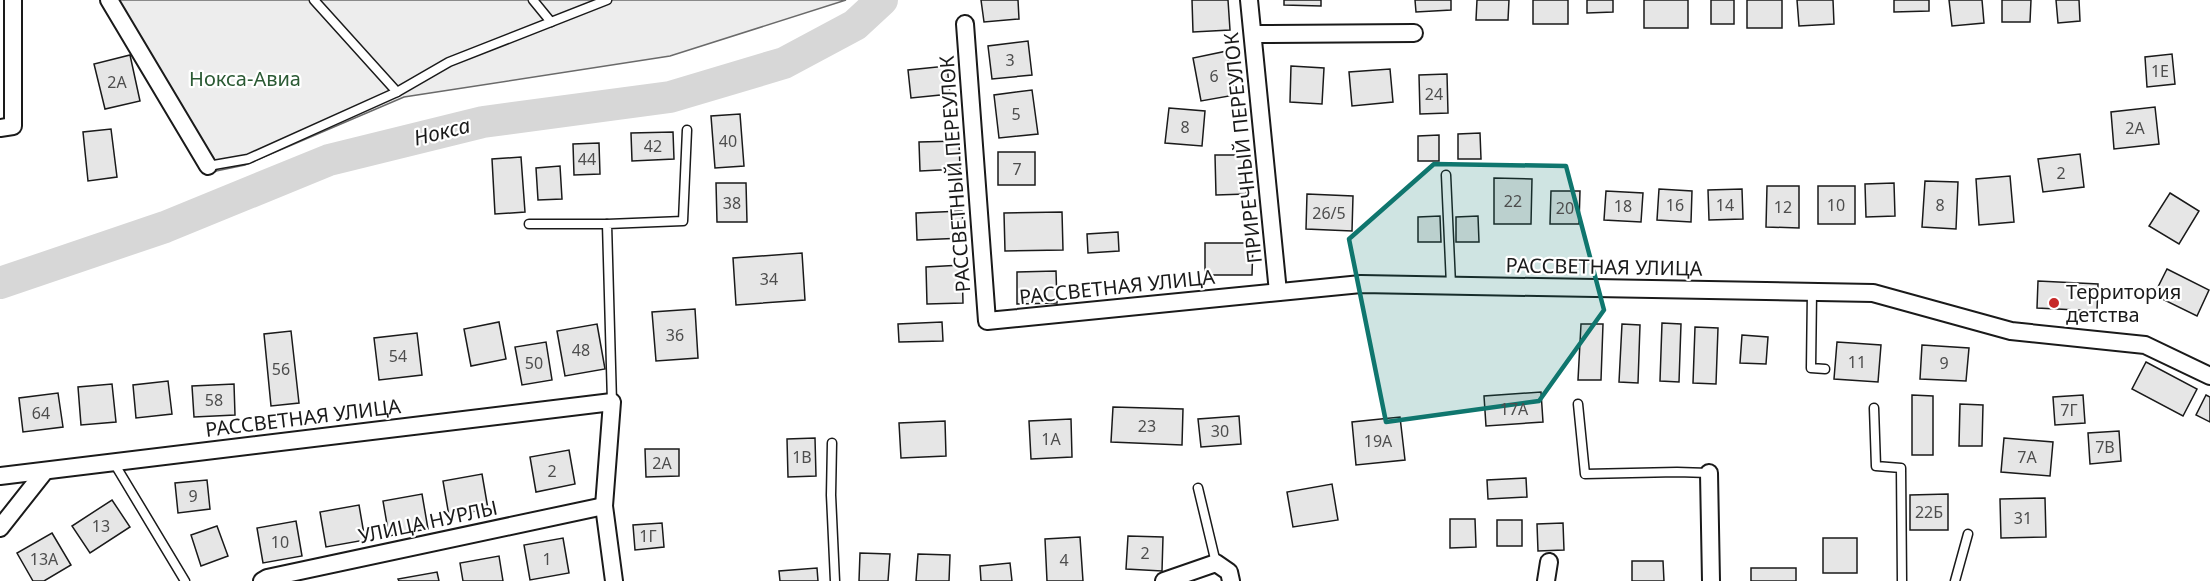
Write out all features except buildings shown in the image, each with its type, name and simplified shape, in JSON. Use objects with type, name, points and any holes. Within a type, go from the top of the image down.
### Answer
[{"type":"street","points":[[7,127],[13,0]]},
{"type":"street","points":[[109,0],[208,166]]},
{"type":"street","name":"ПРИРЕЧНЫЙ ПЕРЕУЛОК","points":[[1249,0],[1278,292]]},
{"type":"street","name":"РАССВЕТНЫЙ ПЕРЕУЛОК","points":[[965,24],[987,321]]},
{"type":"street","points":[[1253,34],[1413,33]]},
{"type":"street","name":"РАССВЕТНАЯ УЛИЦА","points":[[987,321],[1361,284],[1873,293],[2011,331],[2145,345],[2210,376]]},
{"type":"street","points":[[612,402],[604,506],[614,581]]},
{"type":"street","name":"РАССВЕТНАЯ УЛИЦА","points":[[0,476],[612,402]]},
{"type":"street","points":[[0,528],[45,471]]},
{"type":"street","points":[[1709,473],[1711,581]]},
{"type":"street","name":"УЛИЦА НУРЛЫ","points":[[262,581],[267,578],[604,506]]},
{"type":"street","points":[[1546,581],[1549,562]]},
{"type":"street","points":[[1164,581],[1216,563],[1229,572],[1231,581]]},
{"type":"lane","points":[[314,0],[397,92]]},
{"type":"lane","points":[[532,0],[551,22]]},
{"type":"lane","points":[[208,166],[248,159],[397,92],[449,62],[607,0]]},
{"type":"lane","points":[[529,224],[683,221],[687,130]]},
{"type":"lane","points":[[1446,175],[1450,285]]},
{"type":"lane","points":[[607,224],[612,402]]},
{"type":"lane","points":[[1812,292],[1811,368],[1825,369]]},
{"type":"lane","points":[[1578,404],[1585,474],[1709,473]]},
{"type":"lane","points":[[1874,408],[1876,466],[1901,468],[1902,581]]},
{"type":"lane","points":[[832,443],[831,495],[836,581]]},
{"type":"lane","points":[[114,463],[185,581]]},
{"type":"lane","points":[[1198,488],[1216,563]]},
{"type":"lane","points":[[1955,581],[1968,534]]},
{"type":"highlighted area","points":[[1434,164],[1566,166],[1604,310],[1539,401],[1386,422],[1349,239]]},
{"type":"shaded area","name":"Нокса-Авиа","points":[[104,0],[846,0],[670,56],[404,97],[245,165],[207,173]]},
{"type":"waterway","name":"Нокса","points":[[0,283],[165,227],[329,160],[483,122],[670,97],[784,63],[855,25],[882,0]]},
{"type":"place","name":"Территория детства","points":[[2054,303]]}]
